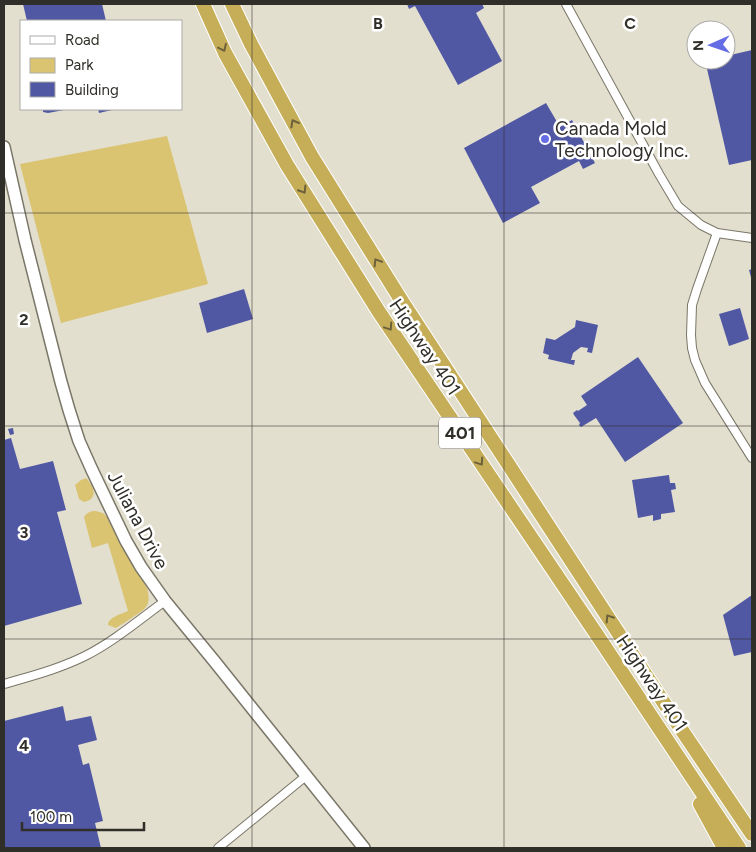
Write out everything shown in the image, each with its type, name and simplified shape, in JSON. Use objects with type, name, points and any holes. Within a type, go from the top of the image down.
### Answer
[{"type":"highway","name":"Highway 401","points":[[203,4],[225,52],[287,165],[379,312],[739,848]]},
{"type":"highway","name":"Highway 401","points":[[232,4],[251,44],[317,165],[403,303],[681,729],[752,834]]},
{"type":"highway","points":[[658,727],[724,848]]},
{"type":"highway","points":[[681,729],[752,817]]},
{"type":"street","points":[[566,4],[678,206],[701,225],[717,233],[752,238]]},
{"type":"street","name":"Juliana Drive","points":[[4,147],[25,240],[61,382],[77,435],[126,541],[164,601],[364,848]]},
{"type":"street","points":[[717,233],[692,305],[692,348],[705,383],[752,458]]},
{"type":"street","points":[[4,684],[86,656],[121,634],[164,601]]},
{"type":"street","points":[[218,848],[306,776]]},
{"type":"green space","points":[[167,136],[208,284],[61,323],[20,164]]},
{"type":"green space","points":[[86,478],[94,492],[92,498],[84,502],[79,499],[75,485]]},
{"type":"green space","points":[[89,512],[103,513],[107,517],[147,588],[149,599],[144,609],[116,628],[108,625],[108,623],[114,617],[128,611],[108,543],[92,548],[84,517]]},
{"type":"building","points":[[23,4],[102,4],[106,20],[27,20]]},
{"type":"building","points":[[407,4],[482,4],[484,8],[476,13],[502,61],[458,85],[415,6],[409,9]]},
{"type":"building","points":[[752,50],[752,160],[729,165],[707,70],[736,70],[736,54]]},
{"type":"building","points":[[546,103],[560,127],[572,120],[595,163],[583,169],[579,161],[531,187],[540,203],[503,223],[464,148]]},
{"type":"building","points":[[43,110],[64,110],[48,113],[43,112]]},
{"type":"building","points":[[98,110],[112,110],[99,113]]},
{"type":"building","points":[[752,269],[752,281],[749,270]]},
{"type":"building","points":[[244,289],[253,319],[207,333],[199,303]]},
{"type":"building","points":[[740,308],[749,339],[729,346],[719,314]]},
{"type":"building","points":[[576,320],[598,325],[592,353],[587,352],[588,348],[581,347],[573,353],[571,360],[575,360],[574,365],[548,359],[549,355],[543,353],[546,338],[555,340],[575,327]]},
{"type":"building","points":[[638,357],[683,423],[625,462],[596,418],[581,427],[573,413],[587,405],[581,396]]},
{"type":"building","points":[[13,428],[14,434],[10,435],[8,429]]},
{"type":"building","points":[[11,438],[20,469],[53,461],[66,510],[57,512],[82,604],[4,626],[4,440]]},
{"type":"building","points":[[669,475],[670,483],[675,483],[676,489],[671,490],[675,512],[661,514],[661,519],[653,521],[653,515],[638,518],[632,480]]},
{"type":"building","points":[[752,595],[752,652],[734,656],[723,615]]},
{"type":"building","points":[[63,706],[66,721],[91,716],[97,740],[78,745],[83,765],[89,763],[103,821],[95,823],[101,848],[4,848],[4,721]]},
{"type":"place","name":"Canada Mold Technology Inc.","points":[[545,139]]}]
